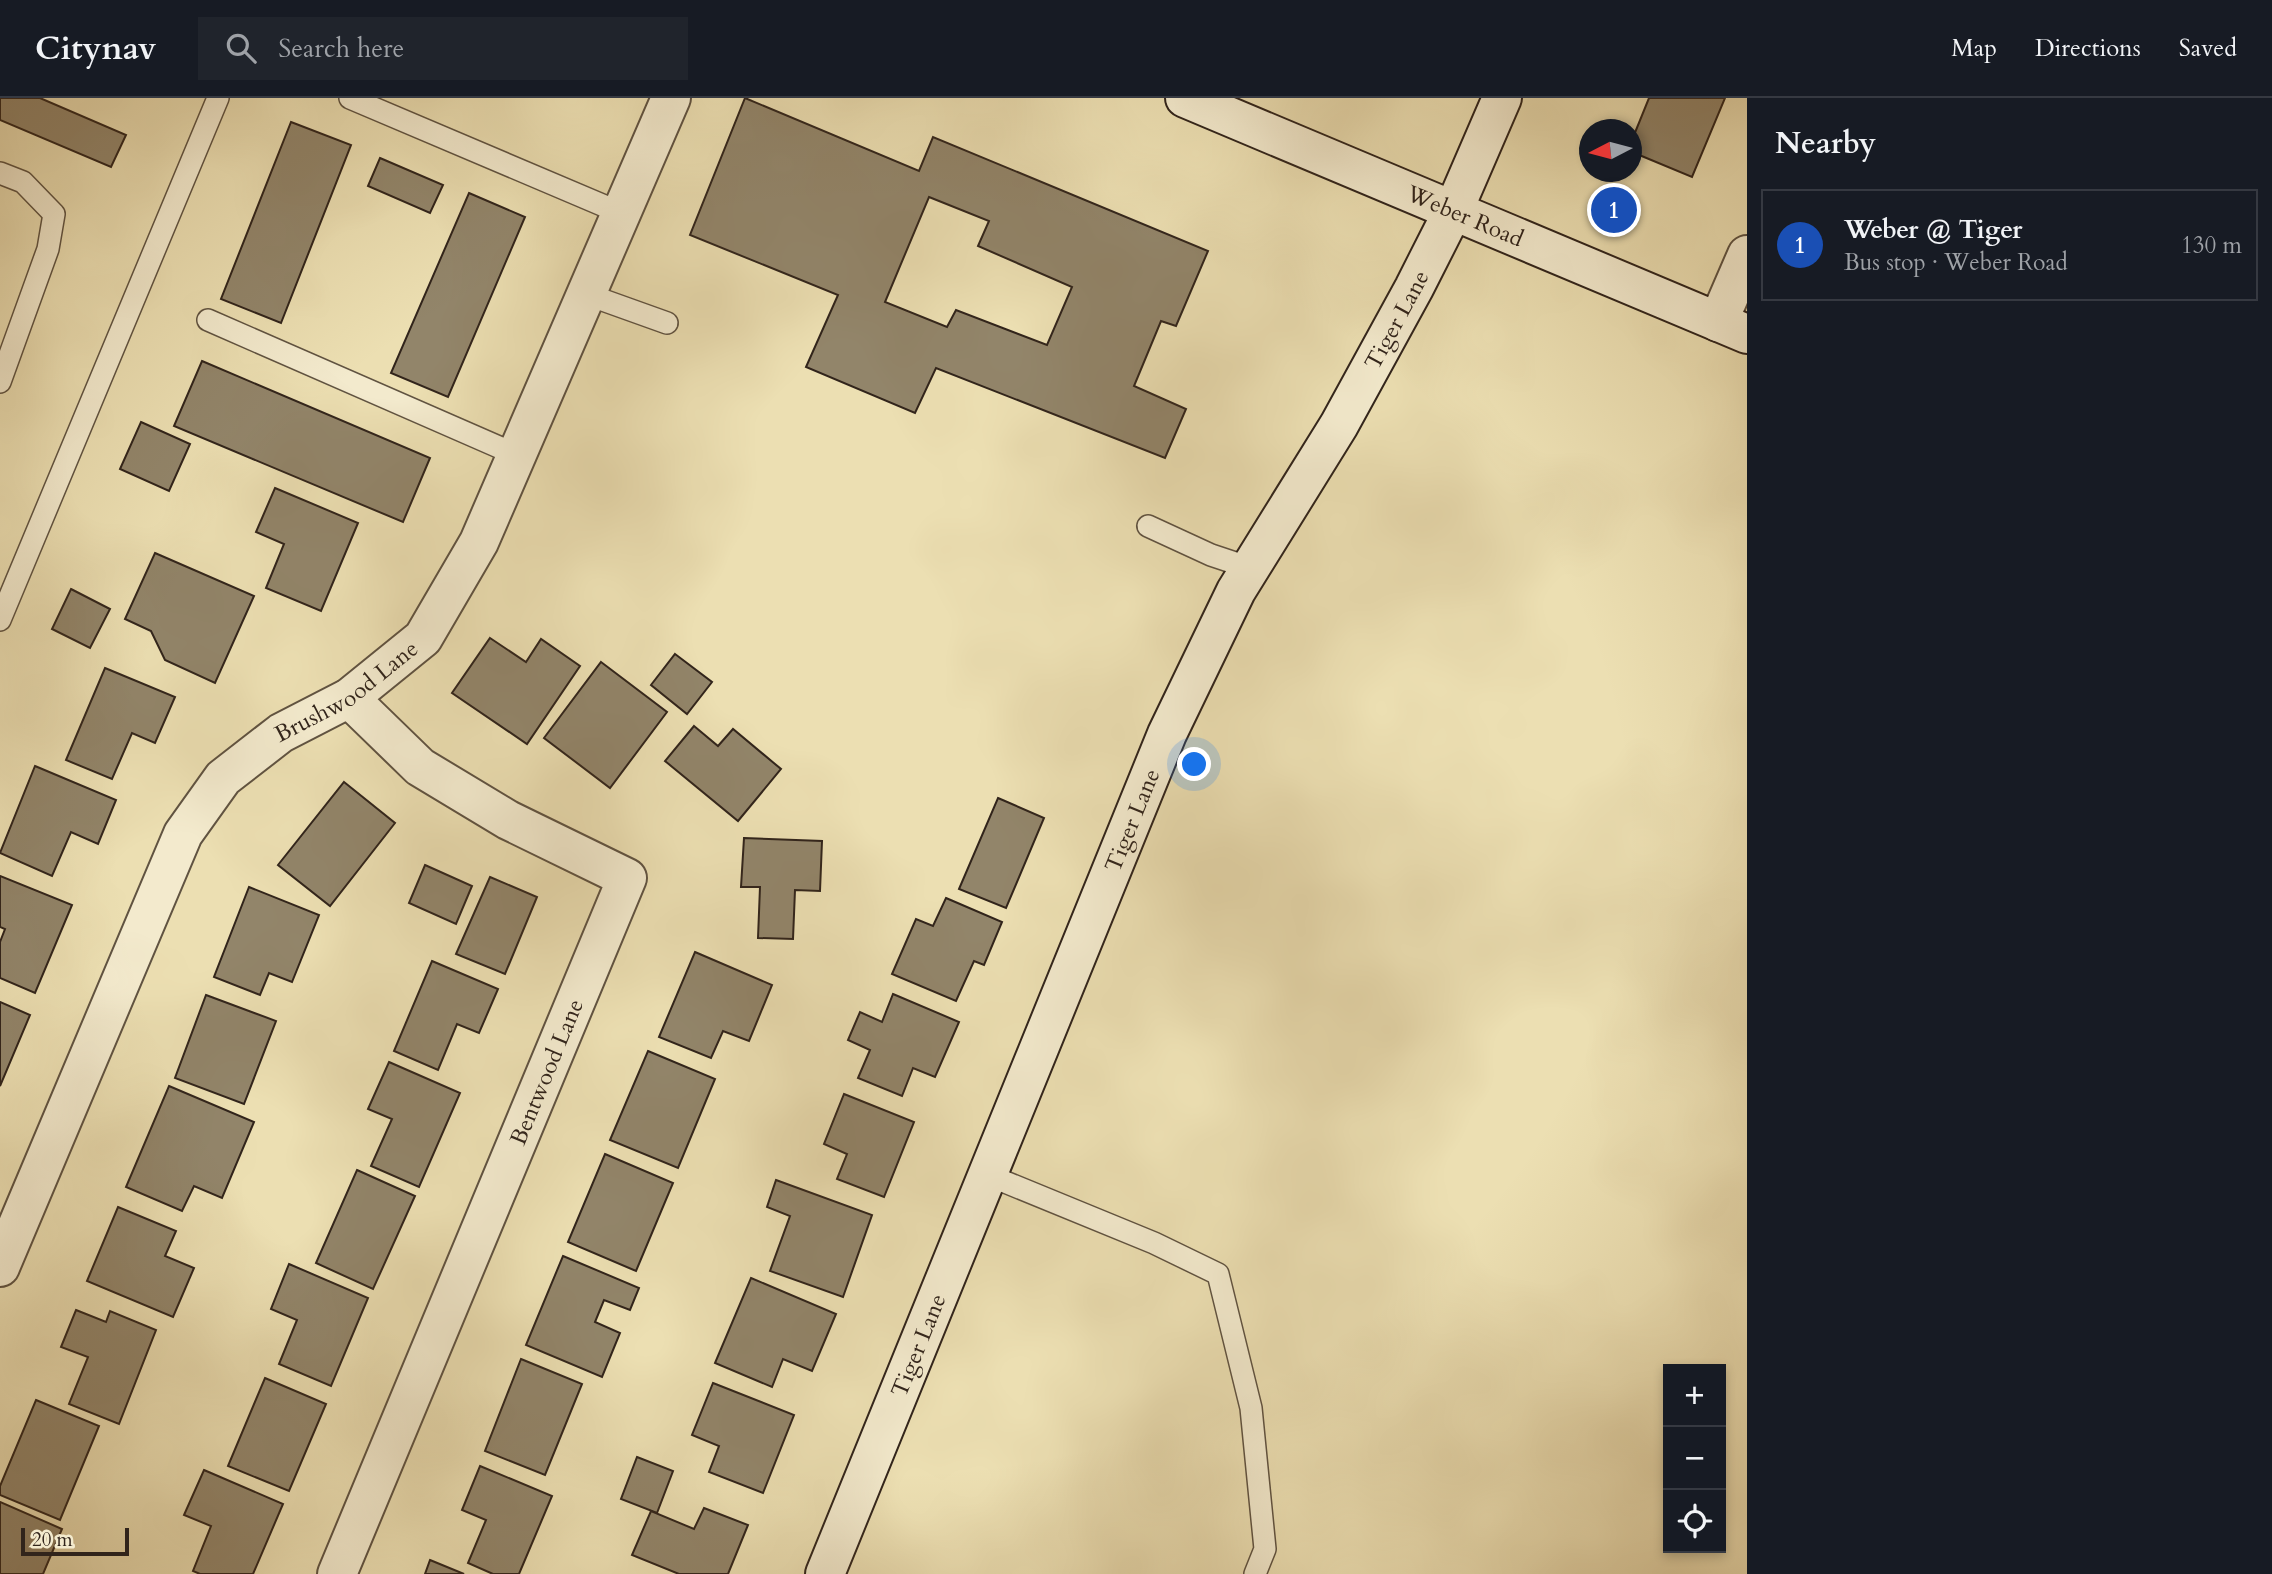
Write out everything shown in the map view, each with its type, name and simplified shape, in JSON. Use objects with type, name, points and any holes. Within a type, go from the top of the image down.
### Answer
[{"type":"street","name":"Brushwood Lane","points":[[0,1267],[184,834],[223,778],[281,733],[349,698],[423,638],[479,542],[671,98]]},
{"type":"street","name":"Weber Road","points":[[1185,98],[1733,328]]},
{"type":"street","name":"Tiger Lane","points":[[825,1574],[1167,733],[1236,591],[1339,425],[1414,288],[1454,209],[1502,98]]},
{"type":"street","points":[[1733,328],[1747,255]]},
{"type":"street","name":"Bentwood Lane","points":[[337,1574],[626,878],[508,820],[420,767],[349,698]]},
{"type":"lane","points":[[0,620],[218,98]]},
{"type":"lane","points":[[350,98],[621,213]]},
{"type":"lane","points":[[0,173],[23,182],[54,214],[48,249],[0,382]]},
{"type":"lane","points":[[586,294],[667,323]]},
{"type":"lane","points":[[208,320],[517,455]]},
{"type":"lane","points":[[1149,526],[1211,555],[1250,568]]},
{"type":"lane","points":[[988,1175],[1154,1242],[1217,1274],[1251,1408],[1265,1549],[1255,1574]]},
{"type":"building","points":[[0,98],[40,98],[126,135],[111,167],[0,120]]},
{"type":"building","points":[[745,98],[919,171],[933,137],[1208,251],[1176,326],[1161,321],[1134,386],[1186,409],[1165,458],[936,368],[915,413],[806,367],[838,295],[690,235]],"holes":[[[929,197],[989,221],[978,246],[1072,287],[1047,345],[956,310],[947,327],[885,302]]]},
{"type":"building","points":[[1649,98],[1725,98],[1692,177],[1642,156],[1640,119]]},
{"type":"building","points":[[291,122],[351,145],[281,323],[221,299]]},
{"type":"building","points":[[380,158],[443,185],[430,213],[368,186]]},
{"type":"building","points":[[469,193],[525,217],[448,397],[391,373]]},
{"type":"building","points":[[202,361],[430,458],[403,522],[174,426]]},
{"type":"building","points":[[141,422],[190,444],[169,491],[120,469]]},
{"type":"building","points":[[275,488],[358,523],[321,611],[266,588],[284,544],[256,532]]},
{"type":"building","points":[[155,553],[254,596],[215,683],[165,660],[151,631],[125,619]]},
{"type":"building","points":[[71,589],[110,609],[90,648],[52,629]]},
{"type":"building","points":[[490,638],[526,662],[541,639],[580,666],[527,744],[452,693]]},
{"type":"building","points":[[675,654],[712,682],[687,714],[651,685]]},
{"type":"building","points":[[601,662],[667,712],[610,788],[544,738]]},
{"type":"building","points":[[105,668],[175,697],[155,743],[132,733],[112,779],[66,760]]},
{"type":"building","points":[[694,726],[718,746],[733,729],[781,769],[738,821],[665,761]]},
{"type":"building","points":[[35,766],[116,800],[98,844],[71,832],[52,876],[0,853]]},
{"type":"building","points":[[344,782],[395,823],[330,906],[278,865]]},
{"type":"building","points":[[998,798],[1044,818],[1006,908],[959,889]]},
{"type":"building","points":[[744,838],[822,841],[820,891],[795,890],[793,939],[758,938],[760,887],[741,887]]},
{"type":"building","points":[[425,865],[472,886],[456,924],[409,903]]},
{"type":"building","points":[[0,876],[72,905],[35,993],[0,978],[0,942],[5,929],[0,927]]},
{"type":"building","points":[[490,877],[537,897],[505,974],[456,954]]},
{"type":"building","points":[[249,887],[319,915],[292,982],[269,973],[260,995],[214,977]]},
{"type":"building","points":[[946,898],[1002,922],[984,965],[974,961],[956,1001],[892,974],[916,919],[933,926]]},
{"type":"building","points":[[695,952],[772,985],[749,1041],[723,1031],[711,1058],[659,1037]]},
{"type":"building","points":[[432,961],[498,989],[479,1033],[457,1024],[438,1070],[394,1051]]},
{"type":"building","points":[[893,994],[959,1022],[935,1077],[913,1068],[902,1096],[858,1078],[870,1050],[848,1040],[860,1012],[882,1022]]},
{"type":"building","points":[[206,995],[276,1021],[244,1104],[175,1078]]},
{"type":"building","points":[[0,1002],[30,1015],[0,1086]]},
{"type":"building","points":[[648,1051],[715,1079],[678,1168],[610,1140]]},
{"type":"building","points":[[389,1062],[460,1093],[419,1187],[371,1166],[392,1119],[368,1109]]},
{"type":"building","points":[[169,1086],[254,1122],[222,1198],[194,1186],[182,1211],[126,1187]]},
{"type":"building","points":[[844,1094],[914,1122],[884,1197],[837,1179],[847,1154],[824,1144]]},
{"type":"building","points":[[605,1154],[673,1183],[636,1271],[568,1242]]},
{"type":"building","points":[[357,1170],[415,1196],[373,1289],[316,1263]]},
{"type":"building","points":[[776,1180],[872,1215],[843,1297],[770,1271],[790,1216],[767,1207]]},
{"type":"building","points":[[118,1207],[176,1231],[165,1256],[194,1268],[173,1317],[87,1281]]},
{"type":"building","points":[[563,1256],[639,1288],[630,1310],[604,1300],[595,1322],[620,1333],[602,1377],[526,1345]]},
{"type":"building","points":[[289,1264],[368,1298],[331,1386],[279,1364],[297,1320],[271,1309]]},
{"type":"building","points":[[751,1278],[836,1314],[812,1371],[783,1359],[772,1387],[715,1363]]},
{"type":"building","points":[[76,1310],[106,1322],[110,1311],[156,1330],[119,1424],[69,1404],[88,1357],[61,1347]]},
{"type":"building","points":[[521,1359],[582,1384],[545,1475],[485,1451]]},
{"type":"building","points":[[265,1378],[326,1404],[289,1491],[228,1466]]},
{"type":"building","points":[[713,1383],[794,1415],[763,1493],[709,1472],[719,1446],[692,1435]]},
{"type":"building","points":[[36,1400],[99,1426],[60,1520],[0,1495],[0,1486]]},
{"type":"building","points":[[637,1457],[673,1471],[657,1513],[621,1499]]},
{"type":"building","points":[[480,1466],[552,1496],[519,1574],[493,1574],[468,1563],[486,1520],[462,1510]]},
{"type":"building","points":[[204,1470],[283,1504],[253,1574],[200,1574],[193,1571],[211,1526],[184,1515]]},
{"type":"building","points":[[0,1502],[62,1529],[43,1574],[0,1574]]},
{"type":"building","points":[[704,1508],[748,1525],[728,1574],[679,1574],[632,1555],[651,1511],[694,1529]]},
{"type":"building","points":[[430,1560],[464,1574],[425,1574]]},
{"type":"place","name":"Weber @ Tiger","points":[[1614,210]]}]
